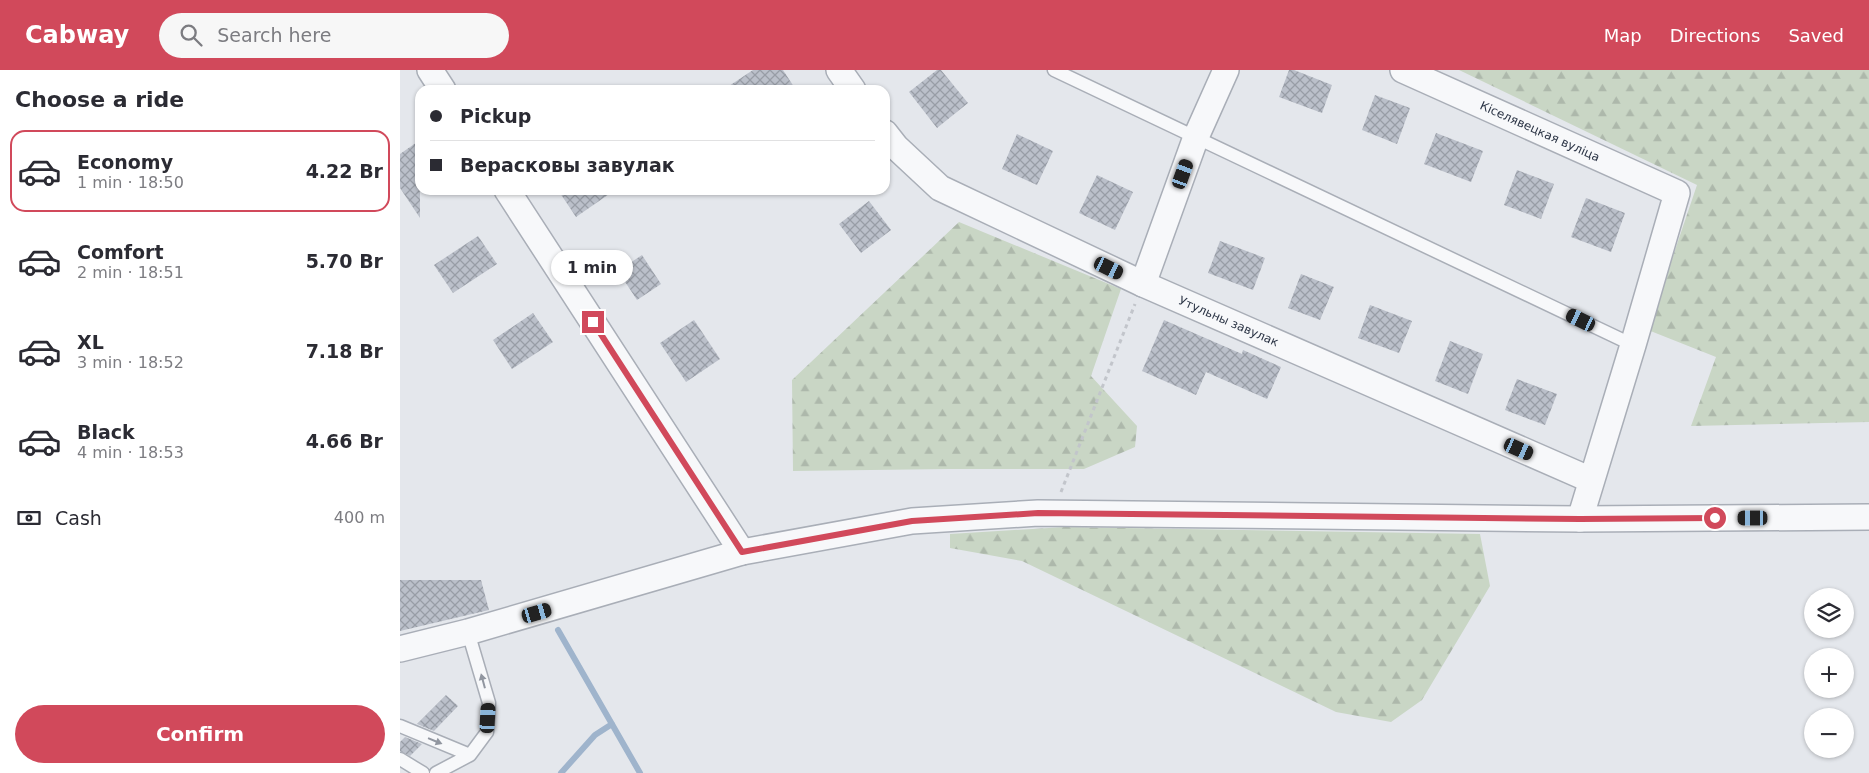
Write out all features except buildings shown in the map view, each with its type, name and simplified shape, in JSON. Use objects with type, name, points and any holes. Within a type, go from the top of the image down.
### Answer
[{"type":"street","points":[[430,70],[440,85]]},
{"type":"street","points":[[839,70],[850,85]]},
{"type":"street","points":[[1143,284],[1196,137],[1226,70]]},
{"type":"street","name":"Кіселявецкая вуліца","points":[[1403,70],[1677,193],[1633,345]]},
{"type":"street","name":"Утульны завулак","points":[[890,139],[940,188],[1143,284],[1591,480]]},
{"type":"street","points":[[511,195],[742,552]]},
{"type":"street","points":[[1580,519],[1633,345]]},
{"type":"street","points":[[400,649],[468,632],[742,552],[912,521],[1052,513],[1580,519],[1869,517]]},
{"type":"lane","points":[[1054,70],[1633,345]]},
{"type":"lane","points":[[436,773],[470,755],[487,732],[489,703],[468,632]]},
{"type":"lane","points":[[400,726],[470,755]]},
{"type":"lane","points":[[400,758],[423,773]]},
{"type":"path","points":[[1052,513],[1143,284]]},
{"type":"green space","points":[[1459,70],[1869,70],[1869,422],[1691,426],[1716,357],[1648,330],[1697,185]]},
{"type":"green space","points":[[959,222],[1121,289],[1091,376],[1137,426],[1135,447],[1084,469],[793,471],[792,380]]},
{"type":"green space","points":[[1065,527],[1480,534],[1490,586],[1422,700],[1391,722],[1336,712],[1022,561],[950,548],[950,534]]},
{"type":"waterway","points":[[558,630],[640,773]]},
{"type":"waterway","points":[[561,773],[595,735],[612,724]]},
{"type":"route","points":[[593,322],[742,552],[912,521],[1038,513],[1580,519],[1715,518]]}]
